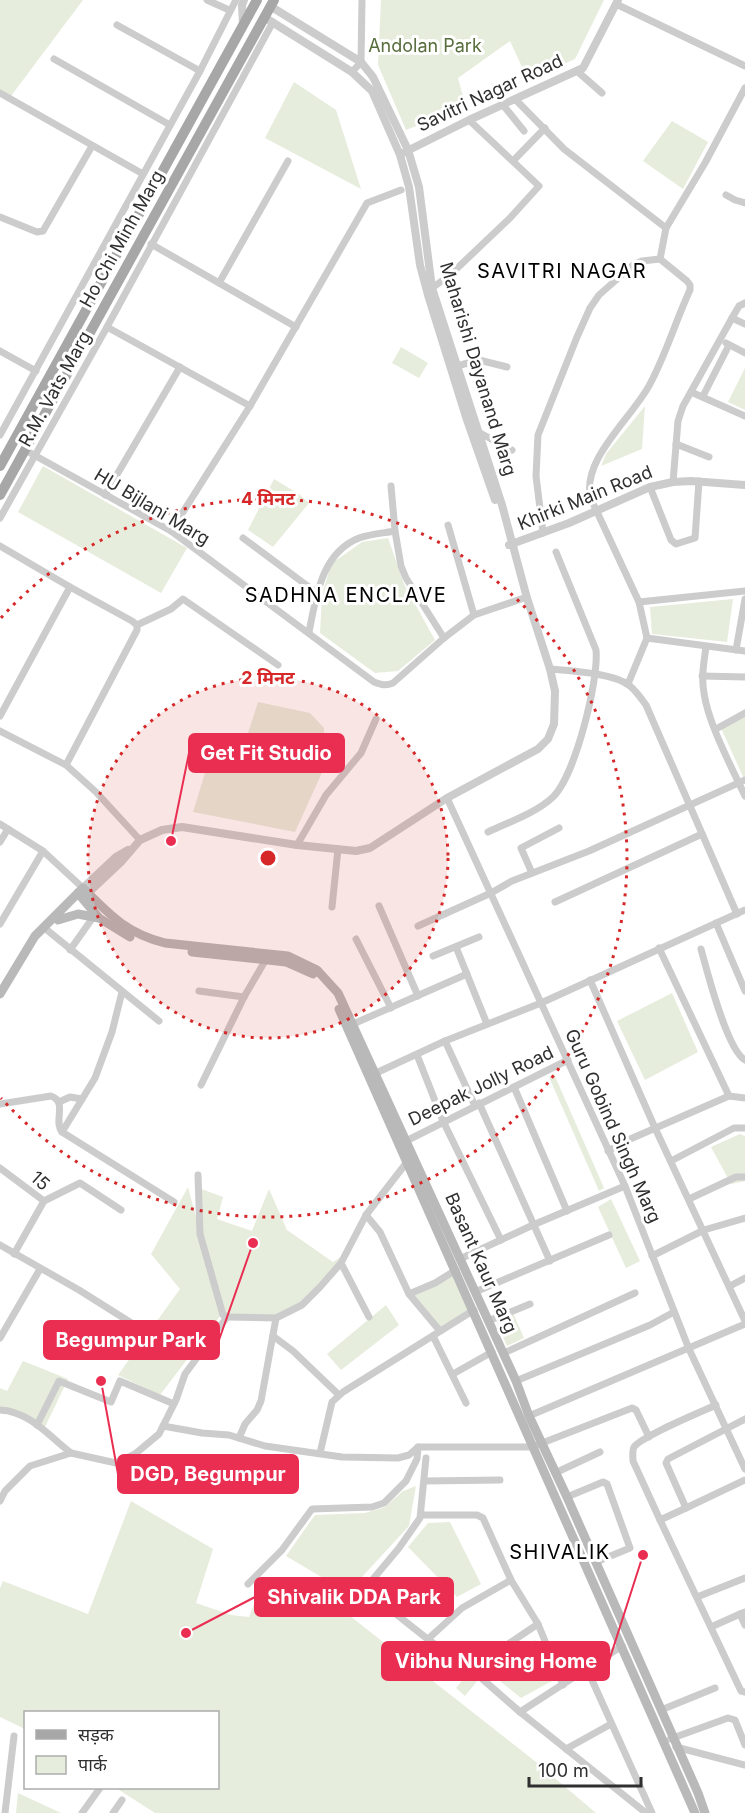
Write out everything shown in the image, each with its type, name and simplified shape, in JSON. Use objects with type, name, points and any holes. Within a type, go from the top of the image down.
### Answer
[{"type":"main road","name":"Ho Chi Minh Marg","points":[[0,466],[257,0]]},
{"type":"main road","name":"Ho Chi Minh Marg","points":[[0,495],[30,453],[268,20],[272,3]]},
{"type":"main road","name":"Basant Kaur Marg","points":[[83,893],[99,914],[129,937],[163,948],[296,965],[314,975],[328,989],[403,1143],[492,1352],[537,1446],[622,1647],[698,1793],[705,1813]]},
{"type":"main road","name":"Maharishi Dayanand Marg","points":[[0,1001],[13,985],[29,952],[83,893]]},
{"type":"main road","name":"Maharishi Dayanand Marg","points":[[0,994],[35,936],[83,893]]},
{"type":"main road","points":[[58,920],[73,914],[99,914]]},
{"type":"main road","name":"Basant Kaur Marg","points":[[99,914],[137,934],[165,943],[278,954],[298,959],[317,969],[332,984],[353,1024],[376,1072],[403,1143]]},
{"type":"main road","name":"Basant Kaur Marg","points":[[411,1161],[504,1353],[529,1416],[537,1446],[555,1473],[567,1497],[661,1710],[693,1812]]},
{"type":"street","points":[[207,0],[229,10]]},
{"type":"street","points":[[0,435],[200,71],[236,0]]},
{"type":"street","points":[[243,25],[244,0]]},
{"type":"street","points":[[352,72],[361,62],[362,0]]},
{"type":"street","points":[[617,2],[745,66]]},
{"type":"street","name":"Savitri Nagar Road","points":[[404,153],[469,120],[583,68],[617,2]]},
{"type":"street","name":"Maharishi Dayanand Marg","points":[[272,3],[294,21],[361,62],[374,77],[419,187],[424,264],[467,420],[512,547]]},
{"type":"street","name":"Maharishi Dayanand Marg","points":[[268,20],[352,72],[372,91],[404,153]]},
{"type":"street","name":"R.M. Vats Marg","points":[[0,518],[30,453],[107,327],[268,20]]},
{"type":"street","points":[[287,31],[294,21]]},
{"type":"street","points":[[117,25],[200,71]]},
{"type":"street","points":[[309,45],[316,34]]},
{"type":"street","points":[[54,59],[170,125]]},
{"type":"street","points":[[577,71],[602,93]]},
{"type":"street","points":[[660,259],[666,228],[705,163],[745,88]]},
{"type":"street","points":[[0,93],[143,174]]},
{"type":"street","points":[[516,100],[564,149],[666,228]]},
{"type":"street","points":[[503,105],[524,131]]},
{"type":"street","points":[[432,288],[450,275],[510,218],[539,186],[469,120]]},
{"type":"street","points":[[513,161],[545,128]]},
{"type":"street","points":[[0,217],[37,232],[43,231],[92,146]]},
{"type":"street","points":[[219,283],[288,161]]},
{"type":"street","points":[[171,531],[250,406],[367,203],[401,190]]},
{"type":"street","points":[[726,195],[735,201],[745,202]]},
{"type":"street","points":[[151,244],[296,327]]},
{"type":"street","points":[[543,533],[536,476],[538,435],[590,308],[599,295],[633,265],[642,261],[660,259],[687,281],[690,290],[652,381],[642,400],[600,454],[589,479],[588,489],[639,602],[647,638],[628,684]]},
{"type":"street","name":"Maharishi Dayanand Marg","points":[[83,893],[99,883],[140,840],[162,830],[182,827],[297,845],[356,851],[370,848],[447,798],[538,749],[548,739],[554,724],[555,708],[555,691],[550,669],[526,597],[480,433],[424,264]]},
{"type":"street","points":[[673,482],[678,422],[683,406],[739,306],[745,303]]},
{"type":"street","points":[[732,318],[745,324]]},
{"type":"street","points":[[107,327],[250,406]]},
{"type":"street","points":[[719,340],[745,353]]},
{"type":"street","points":[[703,396],[729,345]]},
{"type":"street","points":[[0,351],[36,371]]},
{"type":"street","points":[[458,366],[479,360],[507,367]]},
{"type":"street","points":[[105,495],[180,367]]},
{"type":"street","points":[[691,392],[745,416]]},
{"type":"street","points":[[480,433],[512,450]]},
{"type":"street","points":[[676,444],[709,457]]},
{"type":"street","name":"HU Bijlani Marg","points":[[30,453],[171,531],[374,682],[387,686],[474,615],[526,597]]},
{"type":"street","points":[[650,487],[671,540],[676,544],[695,538],[699,481]]},
{"type":"street","name":"Khirki Main Road","points":[[512,547],[650,487],[673,482],[699,481],[745,485]]},
{"type":"street","points":[[391,486],[401,566],[406,578],[444,638]]},
{"type":"street","points":[[448,525],[474,615]]},
{"type":"street","points":[[309,632],[317,593],[329,562],[342,549],[359,538],[395,531]]},
{"type":"street","points":[[243,538],[317,593]]},
{"type":"street","points":[[0,546],[137,625]]},
{"type":"street","points":[[488,832],[542,806],[557,793],[574,756],[596,674],[596,650],[556,552]]},
{"type":"street","points":[[0,716],[70,587]]},
{"type":"street","points":[[639,602],[745,591]]},
{"type":"street","points":[[137,625],[171,609],[183,599],[278,665]]},
{"type":"street","points":[[736,650],[745,599]]},
{"type":"street","points":[[66,765],[136,634],[137,625]]},
{"type":"street","points":[[647,638],[745,651]]},
{"type":"street","points":[[706,647],[702,676],[704,695],[716,729],[742,781],[745,796]]},
{"type":"street","points":[[550,669],[596,674],[628,684],[646,705],[737,914]]},
{"type":"street","points":[[702,676],[745,677]]},
{"type":"street","points":[[716,729],[745,713]]},
{"type":"street","points":[[297,845],[326,795],[361,753],[376,719]]},
{"type":"street","points":[[0,731],[66,765],[96,792],[140,840]]},
{"type":"street","points":[[418,926],[531,873],[589,851],[742,781]]},
{"type":"street","name":"Guru Gobind Singh Marg","points":[[447,798],[625,1186],[689,1349],[745,1469]]},
{"type":"street","points":[[0,824],[43,851],[83,893]]},
{"type":"street","points":[[531,873],[521,848],[559,828]]},
{"type":"street","points":[[0,842],[8,829]]},
{"type":"street","points":[[555,902],[702,834]]},
{"type":"street","name":"Maharishi Dayanand Marg","points":[[83,893],[116,857],[132,848]]},
{"type":"street","points":[[332,907],[338,849]]},
{"type":"street","points":[[0,924],[43,851]]},
{"type":"street","points":[[70,950],[99,914],[99,883]]},
{"type":"street","points":[[379,906],[418,996]]},
{"type":"street","points":[[376,1072],[445,1041],[541,1003],[745,910]]},
{"type":"street","points":[[716,923],[745,991]]},
{"type":"street","points":[[47,930],[159,1021]]},
{"type":"street","points":[[433,956],[479,937]]},
{"type":"street","points":[[356,939],[391,1008]]},
{"type":"street","points":[[456,947],[487,1024]]},
{"type":"street","points":[[659,948],[729,1096]]},
{"type":"street","points":[[700,949],[725,1025],[738,1056],[745,1059]]},
{"type":"street","points":[[201,1085],[244,997],[265,961]]},
{"type":"street","points":[[353,1024],[467,974]]},
{"type":"street","points":[[529,1416],[689,1349],[745,1322],[655,1128],[590,980]]},
{"type":"street","points":[[199,991],[244,997]]},
{"type":"street","points":[[62,1132],[95,1078],[122,992]]},
{"type":"street","points":[[445,1041],[550,1261]]},
{"type":"street","points":[[417,1055],[443,1121],[501,1240]]},
{"type":"street","name":"Deepak Jolly Road","points":[[403,1143],[568,1060]]},
{"type":"street","points":[[514,1087],[567,1211]]},
{"type":"street","points":[[0,1104],[51,1096],[59,1102]]},
{"type":"street","points":[[608,1151],[729,1096],[745,1098]]},
{"type":"street","points":[[59,1102],[70,1097],[82,1099]]},
{"type":"street","points":[[59,1102],[59,1126],[62,1132],[174,1202]]},
{"type":"street","points":[[670,1161],[734,1128],[745,1128]]},
{"type":"street","points":[[198,1175],[200,1234],[223,1315],[226,1317],[276,1318],[302,1305],[341,1263],[366,1215],[411,1161]]},
{"type":"street","name":"15","points":[[0,1168],[44,1201],[14,1254]]},
{"type":"street","points":[[688,1199],[736,1177],[745,1177]]},
{"type":"street","points":[[44,1201],[80,1183],[122,1210]]},
{"type":"street","points":[[460,1259],[625,1186]]},
{"type":"street","points":[[366,1215],[380,1232],[409,1294],[437,1334],[465,1403]]},
{"type":"street","points":[[652,1256],[704,1230],[745,1218]]},
{"type":"street","points":[[475,1292],[609,1235]]},
{"type":"street","points":[[0,1245],[141,1329]]},
{"type":"street","points":[[341,1263],[369,1317]]},
{"type":"street","points":[[0,1338],[40,1269]]},
{"type":"street","points":[[409,1294],[435,1283],[456,1270]]},
{"type":"street","points":[[730,1286],[745,1278]]},
{"type":"street","points":[[504,1353],[635,1293]]},
{"type":"street","points":[[488,1321],[530,1304]]},
{"type":"street","points":[[320,1453],[332,1401],[474,1310]]},
{"type":"street","points":[[516,1381],[650,1325],[674,1312]]},
{"type":"street","points":[[0,1410],[22,1416],[47,1431],[71,1453],[118,1462],[135,1454],[158,1435],[174,1404],[185,1374],[226,1317]]},
{"type":"street","points":[[239,1438],[245,1424],[257,1410],[261,1401],[276,1318]]},
{"type":"street","points":[[273,1336],[293,1351],[339,1395]]},
{"type":"street","points":[[453,1374],[492,1352]]},
{"type":"street","points":[[37,1425],[59,1381],[111,1402],[120,1381],[174,1404]]},
{"type":"street","points":[[716,1405],[649,1437],[635,1446],[632,1455],[635,1466],[741,1691],[745,1692]]},
{"type":"street","points":[[163,1426],[223,1434],[266,1446],[350,1457],[398,1458],[409,1455],[418,1447],[537,1446],[632,1408],[636,1410],[649,1437]]},
{"type":"street","points":[[686,1508],[667,1465],[667,1460],[745,1419]]},
{"type":"street","points":[[248,1584],[282,1550],[312,1509],[372,1507],[384,1503],[406,1481],[417,1460],[418,1447]]},
{"type":"street","points":[[555,1473],[600,1452]]},
{"type":"street","points":[[0,1501],[5,1491],[26,1468],[71,1453]]},
{"type":"street","points":[[426,1458],[421,1515],[410,1533],[367,1588],[369,1593],[471,1670],[646,1813]]},
{"type":"street","points":[[425,1481],[500,1480]]},
{"type":"street","points":[[660,1520],[745,1480]]},
{"type":"street","points":[[567,1497],[603,1482],[607,1484],[630,1548],[596,1562]]},
{"type":"street","points":[[421,1515],[477,1515],[483,1518],[511,1580],[538,1624],[562,1685]]},
{"type":"street","points":[[697,1597],[745,1578]]},
{"type":"street","points":[[428,1639],[462,1608],[511,1580]]},
{"type":"street","points":[[711,1627],[743,1613],[745,1625]]},
{"type":"street","points":[[471,1670],[538,1624]]},
{"type":"street","points":[[520,1712],[622,1647]]},
{"type":"street","points":[[587,1669],[652,1813]]},
{"type":"street","points":[[661,1710],[715,1688]]},
{"type":"street","points":[[671,1743],[728,1718],[735,1720],[745,1745]]},
{"type":"street","points":[[566,1749],[611,1724]]},
{"type":"street","points":[[5,1813],[14,1736]]},
{"type":"street","points":[[671,1743],[745,1765]]},
{"type":"street","points":[[82,1813],[99,1789]]},
{"type":"street","points":[[113,1813],[122,1800]]},
{"type":"green space","points":[[0,0],[83,0],[11,96],[0,90]]},
{"type":"green space","name":"Andolan Park","points":[[381,0],[604,0],[575,59],[528,80],[510,41],[458,78],[466,107],[406,130],[378,65]]},
{"type":"green space","points":[[294,82],[336,110],[361,189],[265,138]]},
{"type":"green space","points":[[672,121],[708,142],[683,189],[643,161]]},
{"type":"green space","points":[[401,347],[428,363],[419,378],[392,363]]},
{"type":"green space","points":[[745,368],[745,410],[728,402]]},
{"type":"green space","points":[[645,406],[642,449],[601,466],[606,454]]},
{"type":"green space","points":[[43,466],[187,548],[161,593],[18,512]]},
{"type":"green space","points":[[274,479],[309,503],[273,547],[248,530]]},
{"type":"green space","points":[[388,538],[404,584],[435,640],[398,671],[375,673],[320,633],[322,595],[331,564],[362,542]]},
{"type":"green space","points":[[733,599],[727,642],[652,634],[650,607]]},
{"type":"green space","points":[[258,702],[310,713],[324,728],[325,766],[295,832],[193,812],[213,747],[224,738],[248,733]]},
{"type":"green space","points":[[745,717],[745,781],[721,728]]},
{"type":"green space","points":[[672,993],[698,1052],[645,1080],[617,1021]]},
{"type":"green space","points":[[554,1074],[604,1188],[599,1191],[549,1077]]},
{"type":"green space","points":[[740,1134],[745,1136],[745,1181],[731,1184],[711,1147]]},
{"type":"green space","points":[[188,1187],[196,1217],[196,1187],[223,1197],[217,1219],[252,1231],[269,1189],[287,1230],[333,1262],[347,1253],[302,1305],[281,1316],[221,1315],[160,1395],[118,1375],[180,1289],[151,1254]]},
{"type":"green space","points":[[611,1199],[640,1261],[626,1268],[598,1207]]},
{"type":"green space","points":[[457,1274],[474,1310],[440,1331],[409,1294]]},
{"type":"green space","points":[[386,1305],[399,1325],[341,1370],[327,1354]]},
{"type":"green space","points":[[513,1313],[524,1338],[507,1346],[496,1320]]},
{"type":"green space","points":[[23,1361],[68,1379],[44,1429],[22,1416],[0,1410],[0,1388],[7,1391]]},
{"type":"green space","points":[[416,1486],[409,1526],[336,1605],[536,1762],[596,1813],[155,1813],[118,1789],[219,1789],[219,1711],[24,1711],[24,1729],[0,1717],[0,1588],[3,1581],[88,1614],[131,1501],[213,1549],[196,1603],[231,1615],[249,1617],[259,1591],[303,1613],[323,1578],[286,1556],[315,1515],[365,1513],[385,1507],[403,1491]]},
{"type":"green space","points":[[450,1522],[481,1584],[457,1597],[408,1547],[428,1523]]},
{"type":"green space","points":[[535,1640],[552,1681],[521,1698],[485,1669]]},
{"type":"green space","points":[[468,1673],[478,1680],[465,1696],[456,1688]]},
{"type":"green space","points":[[18,1793],[61,1813],[16,1813]]},
{"type":"place","name":"Get Fit Studio","points":[[171,841]]},
{"type":"place","name":"Begumpur Park","points":[[253,1243]]},
{"type":"place","name":"DGD, Begumpur","points":[[101,1381]]},
{"type":"place","name":"Vibhu Nursing Home","points":[[643,1555]]},
{"type":"place","name":"Shivalik DDA Park","points":[[186,1633]]},
{"type":"district","name":"SAVITRI NAGAR","points":[[562,271]]},
{"type":"district","name":"SADHNA ENCLAVE","points":[[346,595]]},
{"type":"district","name":"SHIVALIK","points":[[560,1552]]}]
